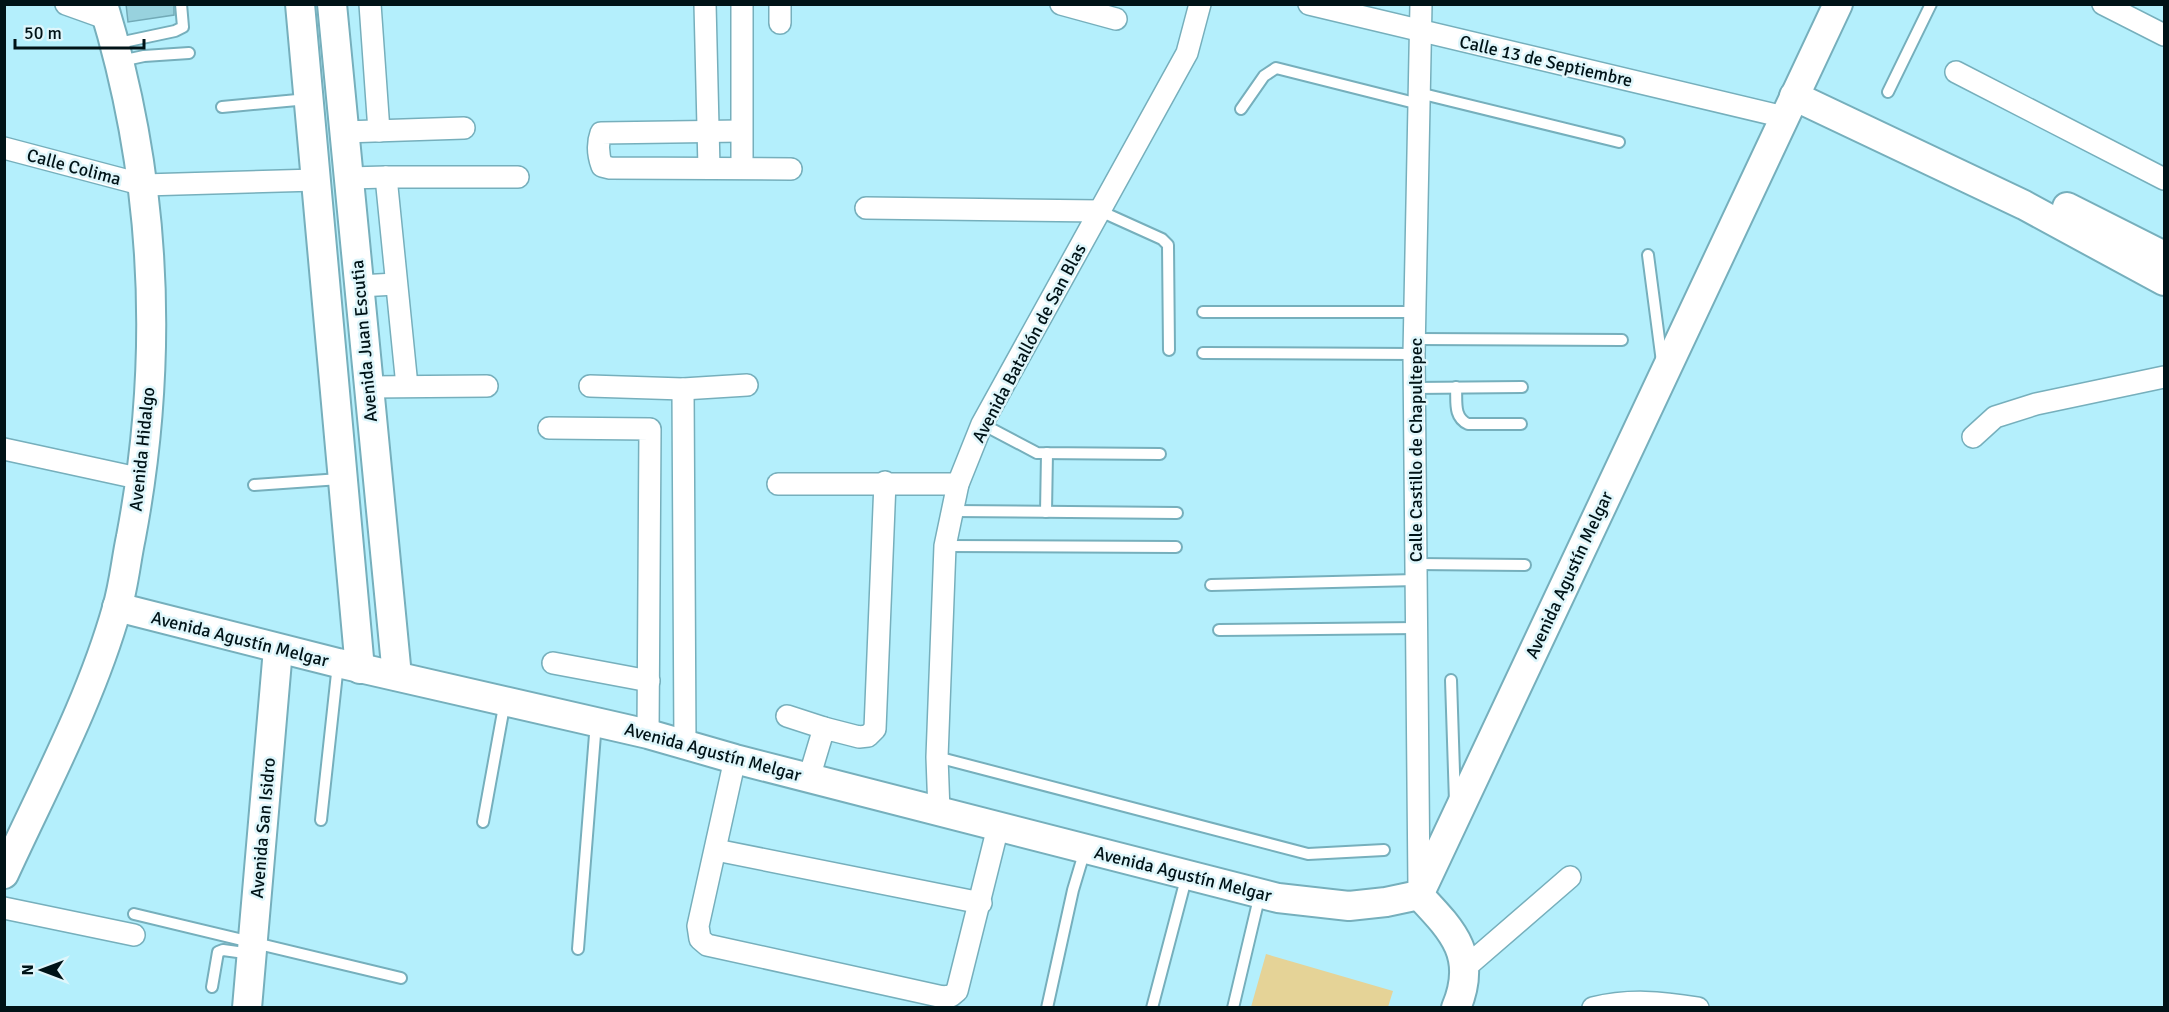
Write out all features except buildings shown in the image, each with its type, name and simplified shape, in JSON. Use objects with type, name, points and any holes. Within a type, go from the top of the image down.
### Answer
[{"type":"main road","name":"Avenida Juan Escutia","points":[[300,4],[344,478],[349,666]]},
{"type":"main road","name":"Avenida Juan Escutia","points":[[332,4],[397,676]]},
{"type":"main road","name":"Avenida Agustín Melgar","points":[[117,607],[349,666],[648,734],[735,759],[1278,898],[1349,906],[1419,895],[1838,4]]},
{"type":"main road","name":"Avenida Hidalgo","points":[[4,874],[80,709],[117,607],[142,479],[151,358],[152,275],[144,185],[111,32]]},
{"type":"main road","points":[[1793,98],[2164,256]]},
{"type":"main road","points":[[2028,197],[2164,281]]},
{"type":"main road","name":"Avenida San Isidro","points":[[247,1008],[278,649]]},
{"type":"main road","points":[[1419,895],[1460,942],[1466,967],[1456,1008]]},
{"type":"street","points":[[66,4],[111,32]]},
{"type":"street","points":[[370,4],[379,131]]},
{"type":"street","points":[[705,4],[709,168]]},
{"type":"street","points":[[742,4],[742,168]]},
{"type":"street","points":[[1061,4],[1116,19]]},
{"type":"street","name":"Avenida Batallón de San Blas","points":[[939,812],[937,757],[945,546],[958,484],[982,424],[1187,53],[1200,4]]},
{"type":"street","name":"Calle Castillo de Chapultepec","points":[[1419,895],[1415,312],[1421,4]]},
{"type":"street","points":[[2103,4],[2164,35]]},
{"type":"street","name":"Calle 13 de Septiembre","points":[[1321,6],[1420,31],[1793,98]]},
{"type":"street","points":[[1956,72],[2164,179]]},
{"type":"street","points":[[344,132],[464,128]]},
{"type":"street","points":[[741,131],[609,132],[601,133],[598,141],[602,166],[610,168],[791,169]]},
{"type":"street","name":"Calle Colima","points":[[4,148],[144,185],[316,180]]},
{"type":"street","points":[[386,177],[407,386]]},
{"type":"street","points":[[349,178],[518,177]]},
{"type":"street","points":[[866,208],[1100,211]]},
{"type":"street","points":[[359,286],[396,284]]},
{"type":"street","points":[[1973,437],[1995,417],[2036,404],[2164,377]]},
{"type":"street","points":[[590,386],[683,389],[747,385]]},
{"type":"street","points":[[369,387],[487,386]]},
{"type":"street","points":[[683,389],[685,744]]},
{"type":"street","points":[[549,428],[683,429]]},
{"type":"street","points":[[648,734],[650,429]]},
{"type":"street","points":[[4,449],[142,479]]},
{"type":"street","points":[[787,716],[859,736],[868,736],[875,729],[885,482]]},
{"type":"street","points":[[778,484],[885,482],[958,484]]},
{"type":"street","points":[[553,663],[649,681]]},
{"type":"street","points":[[809,778],[824,728]]},
{"type":"street","points":[[735,759],[698,926],[700,939],[707,945],[943,997],[951,996],[957,991],[981,903],[998,827]]},
{"type":"street","points":[[716,850],[981,903]]},
{"type":"street","points":[[1466,967],[1570,877]]},
{"type":"street","points":[[4,908],[134,935]]},
{"type":"street","points":[[1593,1008],[1613,1003],[1650,1001],[1698,1008]]},
{"type":"lane","points":[[111,32],[175,31],[183,27],[181,4]]},
{"type":"lane","points":[[1888,92],[1931,4]]},
{"type":"lane","points":[[111,32],[144,56],[189,53]]},
{"type":"lane","points":[[1241,109],[1264,76],[1276,68],[1620,142]]},
{"type":"lane","points":[[222,107],[309,99]]},
{"type":"lane","points":[[1100,211],[1162,239],[1168,245],[1169,350]]},
{"type":"lane","points":[[1648,255],[1664,372]]},
{"type":"lane","points":[[1203,312],[1415,312]]},
{"type":"lane","points":[[1203,353],[1622,340]]},
{"type":"lane","points":[[1456,387],[1457,413],[1461,421],[1468,424],[1521,424]]},
{"type":"lane","points":[[1415,388],[1522,387]]},
{"type":"lane","points":[[982,424],[1037,453],[1160,454]]},
{"type":"lane","points":[[1046,512],[1047,453]]},
{"type":"lane","points":[[254,485],[344,478]]},
{"type":"lane","points":[[952,511],[1177,513]]},
{"type":"lane","points":[[945,546],[1176,547]]},
{"type":"lane","points":[[1211,585],[1526,565]]},
{"type":"lane","points":[[1219,630],[1418,628]]},
{"type":"lane","points":[[321,820],[349,666]]},
{"type":"lane","points":[[1451,680],[1455,816]]},
{"type":"lane","points":[[483,822],[505,701]]},
{"type":"lane","points":[[578,949],[596,722]]},
{"type":"lane","points":[[937,757],[1308,854],[1384,850]]},
{"type":"lane","points":[[1047,1008],[1073,890],[1085,849]]},
{"type":"lane","points":[[1152,1008],[1187,875]]},
{"type":"lane","points":[[1233,1008],[1260,894]]},
{"type":"lane","points":[[134,914],[252,949],[401,978]]},
{"type":"lane","points":[[212,987],[218,952],[252,949]]},
{"type":"shaded area","points":[[1266,954],[1393,991],[1388,1007],[1251,1007]]}]
